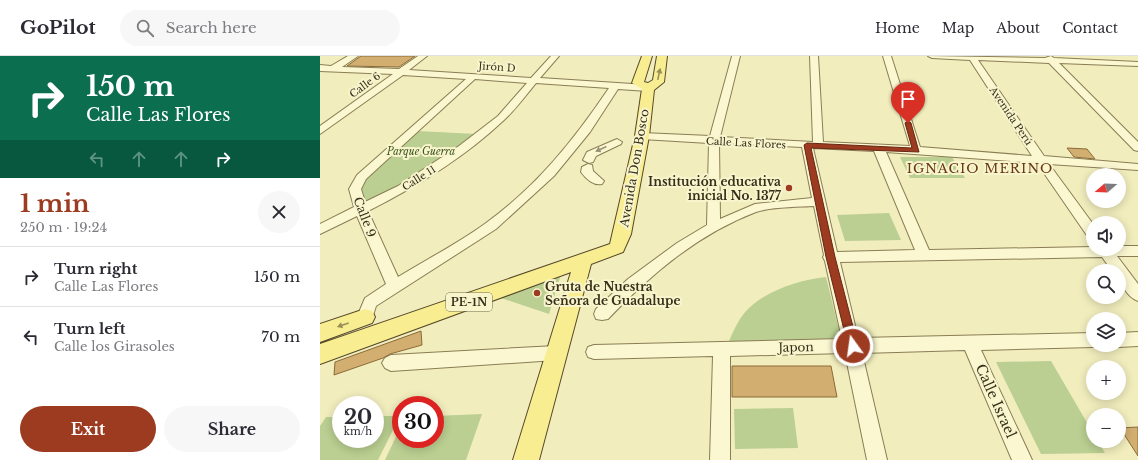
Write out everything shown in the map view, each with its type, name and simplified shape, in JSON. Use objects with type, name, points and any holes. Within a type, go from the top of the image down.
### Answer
[{"type":"main road","points":[[647,56],[638,83],[648,88],[658,82],[662,56]]},
{"type":"main road","name":"Avenida Don Bosco","points":[[583,261],[617,248],[622,234],[642,136],[648,88]]},
{"type":"main road","points":[[526,460],[583,261]]},
{"type":"main road","name":"PE-1N","points":[[320,354],[583,261]]},
{"type":"main road","points":[[320,333],[366,317]]},
{"type":"street","points":[[320,77],[354,56]]},
{"type":"street","name":"Calle 6","points":[[320,131],[423,56]]},
{"type":"street","name":"Calle 11","points":[[320,229],[402,189],[463,148],[501,118],[555,56]]},
{"type":"street","points":[[713,226],[714,141],[736,56]]},
{"type":"street","points":[[814,56],[813,146],[819,201],[830,257],[853,346],[877,460]]},
{"type":"street","points":[[887,56],[916,150]]},
{"type":"street","points":[[932,56],[1049,58],[1136,65]]},
{"type":"street","points":[[1124,56],[1136,65]]},
{"type":"street","name":"Avenida Perú","points":[[971,57],[1086,224]]},
{"type":"street","points":[[1049,58],[1138,148]]},
{"type":"street","name":"Jirón D","points":[[320,68],[648,88]]},
{"type":"street","name":"Calle 9","points":[[394,286],[361,210],[355,189],[361,177],[473,77]]},
{"type":"street","points":[[366,317],[367,307],[370,302],[491,226],[550,174],[586,130],[616,85]]},
{"type":"street","name":"Calle Las Flores","points":[[642,136],[714,141],[916,150],[1138,166]]},
{"type":"street","points":[[598,181],[587,172],[591,154],[617,142]]},
{"type":"street","points":[[879,149],[924,255]]},
{"type":"street","points":[[602,314],[633,283],[682,246],[713,226],[755,208],[819,201]]},
{"type":"street","points":[[830,257],[1086,251]]},
{"type":"street","points":[[1126,251],[1138,251]]},
{"type":"street","points":[[1110,256],[1138,294]]},
{"type":"street","points":[[1126,340],[1138,339]]},
{"type":"street","name":"Japon","points":[[594,352],[1086,340]]},
{"type":"street","name":"Calle Israel","points":[[970,343],[1022,460]]},
{"type":"street","points":[[720,460],[722,349]]},
{"type":"street","points":[[391,362],[556,353]]},
{"type":"green space","name":"Parque Guerra","points":[[417,131],[477,134],[420,176],[364,204],[359,191],[360,180]]},
{"type":"green space","points":[[900,157],[952,157],[965,178],[910,178]]},
{"type":"green space","points":[[889,213],[901,240],[845,241],[837,215]]},
{"type":"green space","points":[[561,274],[549,314],[501,298],[502,293]]},
{"type":"green space","points":[[826,277],[841,338],[728,344],[740,319],[747,310],[767,295],[778,289],[803,281]]},
{"type":"green space","points":[[1051,361],[1086,421],[1086,448],[1102,448],[1105,453],[1041,454],[996,362]]},
{"type":"green space","points":[[793,408],[798,448],[735,449],[734,409]]},
{"type":"green space","points":[[482,414],[466,460],[385,460],[392,445],[392,448],[444,448],[444,416]]},
{"type":"green space","points":[[384,416],[392,416],[392,432],[384,448]]},
{"type":"green space","points":[[326,417],[332,417],[332,448],[384,448],[378,460],[320,460],[320,426]]},
{"type":"building","points":[[361,56],[415,56],[399,67],[347,66]]},
{"type":"building","points":[[1067,148],[1087,149],[1095,159],[1074,157]]},
{"type":"building","points":[[421,331],[422,345],[390,354],[383,358],[334,375],[335,362]]},
{"type":"building","points":[[732,366],[831,366],[837,397],[732,397]]},
{"type":"building","points":[[1138,427],[1138,456],[1126,437],[1126,428]]},
{"type":"place","name":"Institución educativa inicial No. 1377","points":[[789,188]]},
{"type":"place","name":"Gruta de Nuestra Señora de Guadalupe","points":[[537,293]]},
{"type":"district","name":"IGNACIO MERINO","points":[[980,168]]},
{"type":"route","points":[[853,346],[830,257],[807,145],[916,150],[908,123]]}]
